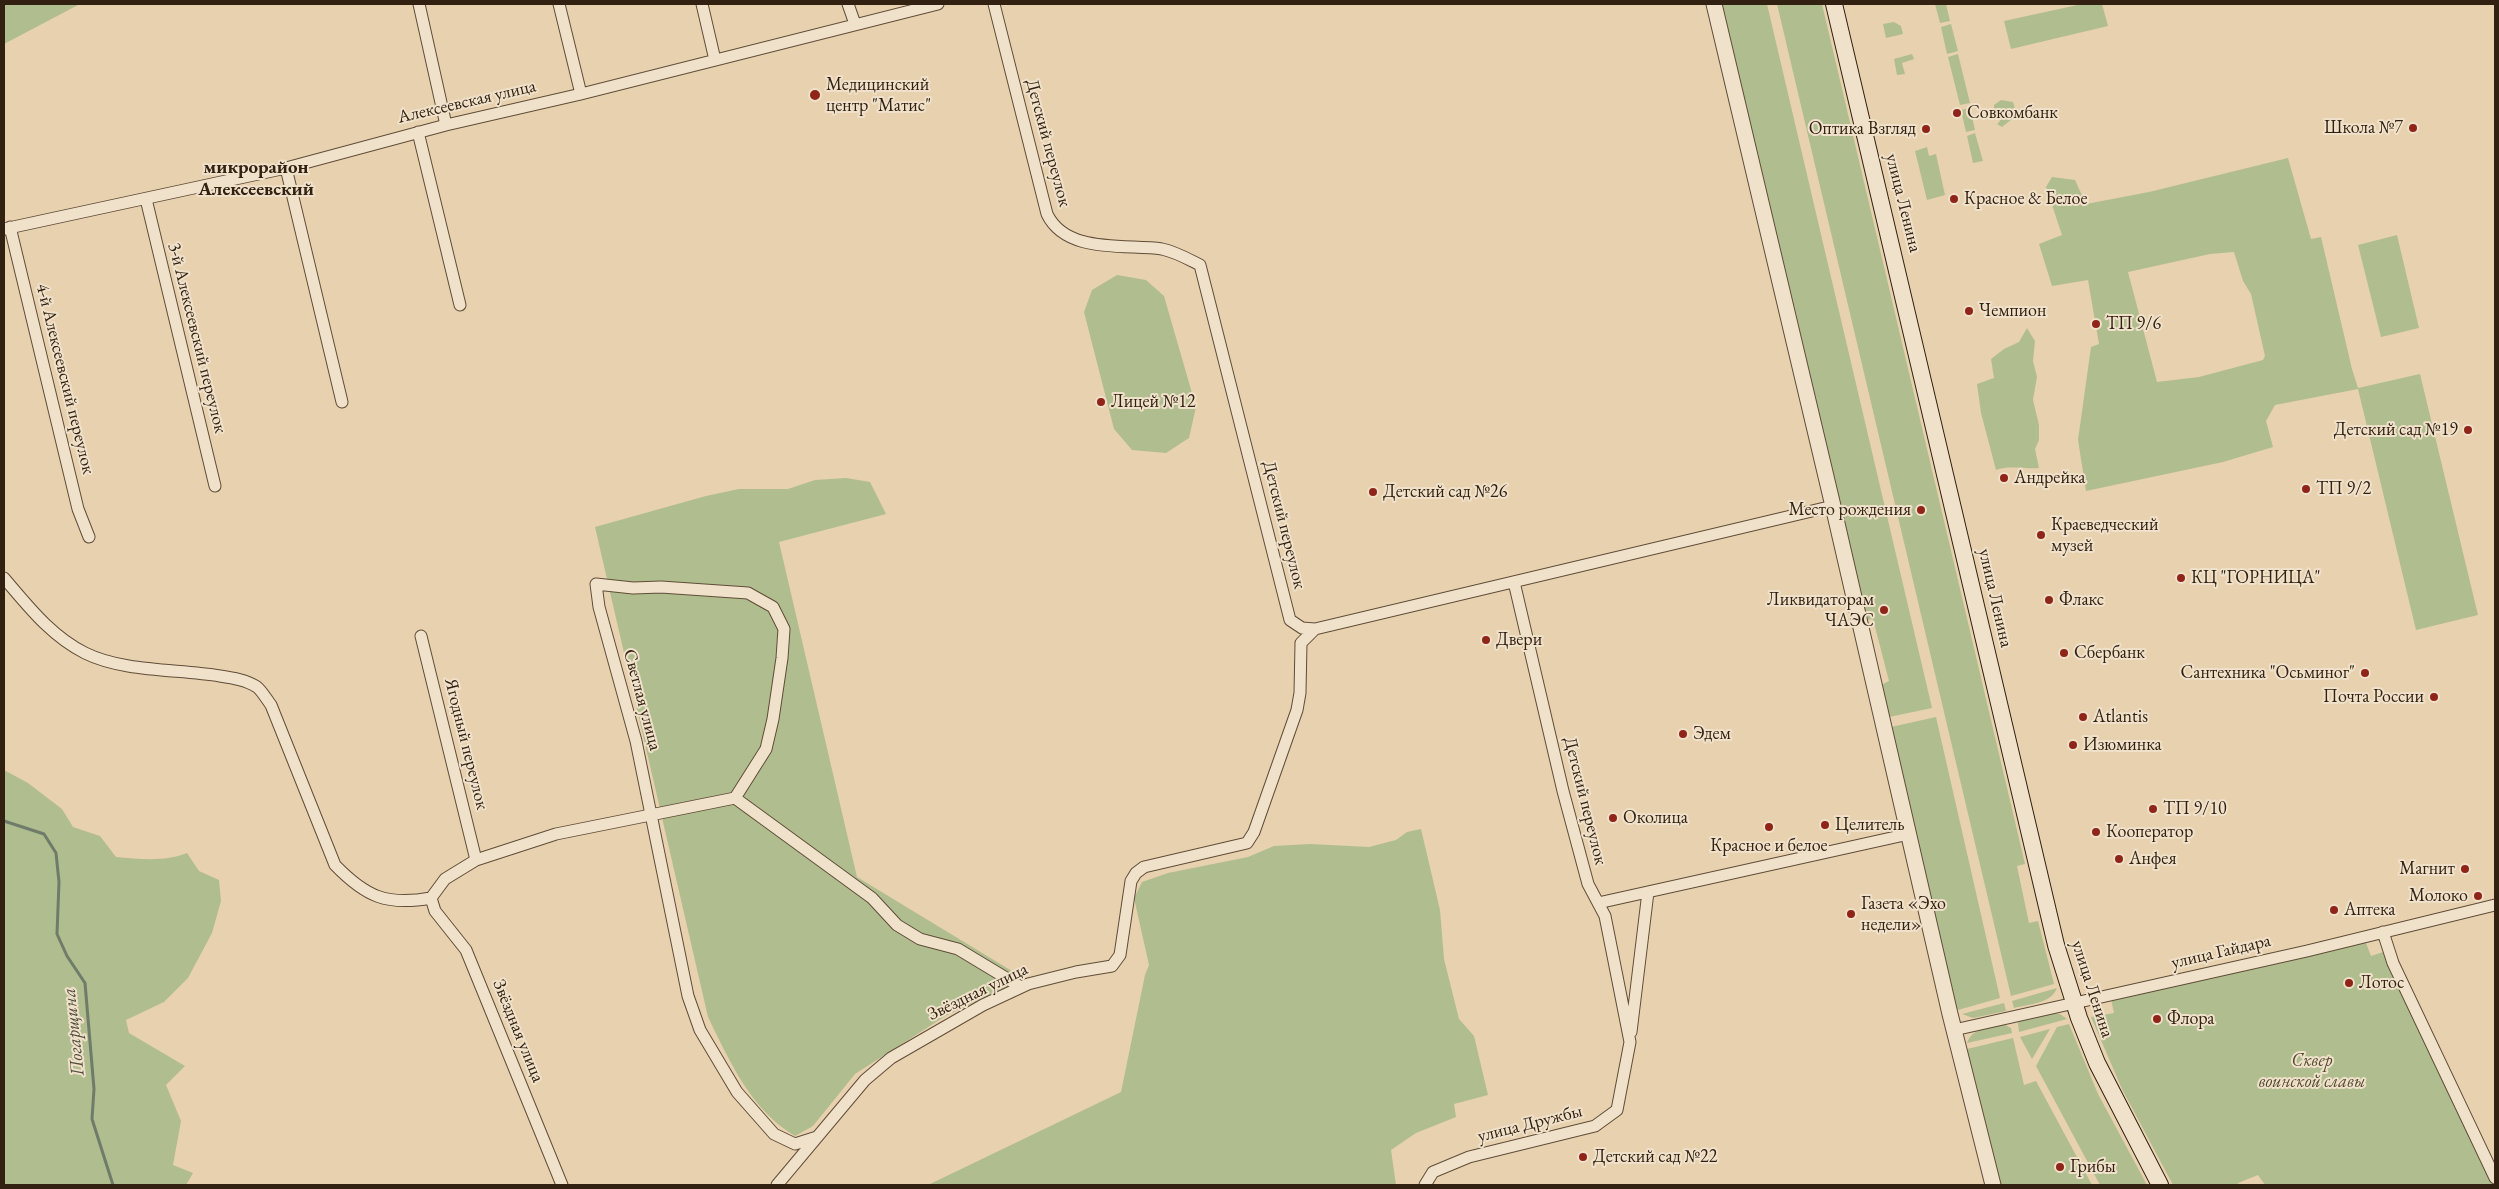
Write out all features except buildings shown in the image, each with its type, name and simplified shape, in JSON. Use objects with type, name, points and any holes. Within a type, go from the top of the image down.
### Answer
[{"type":"main road","name":"улица Ленина","points":[[1834,4],[2044,897],[2074,1002],[2108,1088],[2160,1185]]},
{"type":"street","points":[[420,4],[446,124]]},
{"type":"street","points":[[559,4],[581,94]]},
{"type":"street","points":[[702,4],[715,60]]},
{"type":"street","points":[[848,4],[855,24]]},
{"type":"street","name":"Алексеевская улица","points":[[7,228],[286,168],[446,124],[581,94],[938,4]]},
{"type":"street","name":"Детский переулок","points":[[994,4],[1047,214],[1053,226],[1077,241],[1163,250],[1181,255],[1200,265],[1290,620],[1302,628],[1315,629]]},
{"type":"street","points":[[1714,4],[1833,506],[1954,1030],[1993,1185]]},
{"type":"street","points":[[418,132],[460,305]]},
{"type":"street","points":[[286,168],[342,402]]},
{"type":"street","name":"3-й Алексеевский переулок","points":[[146,198],[215,486]]},
{"type":"street","name":"4-й Алексеевский переулок","points":[[7,228],[78,509],[89,537]]},
{"type":"street","points":[[1315,629],[1833,506]]},
{"type":"street","points":[[4,578],[41,621],[63,640],[86,654],[122,664],[198,672],[242,680],[258,688],[271,706],[335,866],[351,881],[385,900],[408,902],[431,898],[445,879],[476,860],[556,834],[735,798],[872,898],[897,925],[920,940],[958,949],[1021,987]]},
{"type":"street","name":"Детский переулок","points":[[1514,582],[1563,791],[1588,884],[1598,903]]},
{"type":"street","name":"Светлая улица","points":[[735,798],[766,749],[774,719],[784,629],[773,607],[748,593],[662,587],[633,588],[596,584],[599,607],[636,741],[688,996],[700,1030],[736,1092],[774,1134],[796,1144],[817,1136]]},
{"type":"street","name":"Звёздная улица","points":[[778,1185],[865,1080],[892,1058],[983,1005],[1021,987],[1076,972],[1112,966],[1120,955],[1131,881],[1144,867],[1247,843],[1254,832],[1297,710],[1300,693],[1301,643],[1315,629]]},
{"type":"street","name":"Ягодный переулок","points":[[421,636],[476,860]]},
{"type":"street","points":[[1598,903],[1909,834]]},
{"type":"street","points":[[1630,1042],[1648,892]]},
{"type":"street","name":"Звёздная улица","points":[[431,898],[435,911],[466,950],[562,1185]]},
{"type":"street","name":"улица Дружбы","points":[[1425,1185],[1433,1172],[1469,1157],[1595,1126],[1617,1110],[1630,1042],[1605,916],[1598,903]]},
{"type":"street","name":"улица Гайдара","points":[[1954,1030],[2307,951],[2495,905]]},
{"type":"street","points":[[2383,932],[2393,963],[2495,1178]]},
{"type":"green space","points":[[4,4],[80,4],[4,44]]},
{"type":"green space","points":[[1721,4],[1767,4],[1932,708],[1889,717],[1881,685],[1889,681],[1873,619],[1866,620]]},
{"type":"green space","points":[[1777,4],[1822,4],[2025,864],[2017,866],[2029,923],[2038,921],[2054,984],[2011,996]]},
{"type":"green space","points":[[1935,4],[1946,4],[1950,21],[1940,23]]},
{"type":"green space","points":[[2082,4],[2102,4],[2108,26],[2011,49],[2004,21]]},
{"type":"green space","points":[[1894,22],[1901,26],[1903,34],[1886,38],[1883,24]]},
{"type":"green space","points":[[1951,24],[1958,51],[1947,54],[1941,27]]},
{"type":"green space","points":[[1912,54],[1914,59],[1902,63],[1905,74],[1897,75],[1894,59]]},
{"type":"green space","points":[[1958,54],[1970,103],[1960,105],[1948,57]]},
{"type":"green space","points":[[2001,100],[2013,102],[2017,115],[2002,127],[1997,124],[2000,121],[1998,117],[1994,118],[1994,105]]},
{"type":"green space","points":[[1970,108],[1975,130],[1966,132],[1961,110]]},
{"type":"green space","points":[[1975,133],[1983,161],[1973,163],[1967,136]]},
{"type":"green space","points":[[1927,147],[1929,156],[1936,154],[1945,195],[1927,200],[1915,151]]},
{"type":"green space","points":[[2288,158],[2311,239],[2321,237],[2358,388],[2420,374],[2478,615],[2416,630],[2358,389],[2275,405],[2266,421],[2273,447],[2223,462],[2086,491],[2078,440],[2091,347],[2099,344],[2088,280],[2052,286],[2039,244],[2062,235],[2046,187],[2052,177],[2075,180],[2086,204],[2149,192]],"holes":[[[2234,252],[2243,281],[2251,294],[2265,356],[2263,360],[2199,377],[2157,382],[2128,272],[2210,254]]]},
{"type":"green space","points":[[2397,235],[2419,328],[2381,337],[2358,245]]},
{"type":"green space","points":[[1117,275],[1146,280],[1164,296],[1196,407],[1189,438],[1166,453],[1132,450],[1114,429],[1084,312],[1092,290]]},
{"type":"green space","points":[[2027,328],[2035,341],[2033,361],[2037,377],[2033,400],[2039,425],[2039,440],[2035,449],[2039,468],[2011,467],[1996,470],[1981,413],[1977,384],[1994,378],[1991,359],[2004,349],[2019,342]]},
{"type":"green space","points":[[846,478],[870,482],[886,514],[779,542],[857,877],[1025,979],[947,1015],[855,1074],[813,1126],[795,1136],[766,1113],[743,1084],[708,1017],[595,527],[706,496],[739,489],[788,489],[815,480]]},
{"type":"green space","points":[[1936,717],[2000,998],[1958,1010],[1954,1001],[1891,727]]},
{"type":"green space","points":[[4,770],[28,783],[62,809],[73,827],[100,836],[116,857],[161,859],[187,853],[199,871],[219,880],[221,901],[212,933],[188,978],[164,1002],[126,1020],[129,1033],[185,1066],[166,1085],[181,1121],[173,1165],[193,1173],[186,1185],[4,1185]]},
{"type":"green space","points":[[1421,829],[1440,910],[1444,959],[1459,1019],[1474,1036],[1488,1095],[1454,1104],[1456,1117],[1416,1133],[1391,1150],[1396,1185],[928,1185],[1121,1092],[1145,975],[1149,965],[1134,898],[1142,882],[1168,873],[1248,857],[1274,846],[1310,844],[1369,847],[1396,840],[1407,832]]},
{"type":"green space","name":"Сквер воинской славы","points":[[2360,941],[2366,943],[2371,956],[2383,952],[2493,1185],[2265,1185],[2258,1175],[2238,1183],[2239,1185],[2173,1185],[2122,1089],[2091,1017],[2114,1013],[2111,999]]},
{"type":"green space","points":[[2057,988],[2045,1000],[2014,1008],[2012,1001]]},
{"type":"green space","points":[[2004,1003],[2006,1011],[1973,1018],[1962,1014]]},
{"type":"green space","points":[[2052,1013],[2060,1014],[2067,1019],[2019,1032],[2018,1023],[2020,1020]]},
{"type":"green space","points":[[2003,1024],[2011,1028],[2012,1033],[1967,1043],[1969,1038],[1977,1031]]},
{"type":"green space","points":[[2069,1024],[2098,1094],[2147,1185],[2100,1185],[2036,1066],[2057,1027]]},
{"type":"green space","points":[[2050,1029],[2032,1059],[2020,1037]]},
{"type":"green space","points":[[2013,1038],[2024,1085],[2036,1081],[2092,1185],[1999,1185],[1967,1049]]},
{"type":"waterway","name":"Погарщина","points":[[4,821],[44,834],[56,853],[59,882],[57,934],[67,956],[85,983],[94,1089],[92,1119],[113,1185]]},
{"type":"place","name":"Медицинский центр \"Матис\"","points":[[815,95]]},
{"type":"place","name":"Совкомбанк","points":[[1957,113]]},
{"type":"place","name":"Школа №7","points":[[2413,128]]},
{"type":"place","name":"Оптика Взгляд","points":[[1926,129]]},
{"type":"place","name":"Красное & Белое","points":[[1954,199]]},
{"type":"place","name":"Чемпион","points":[[1969,311]]},
{"type":"place","name":"ТП 9/6","points":[[2096,324]]},
{"type":"place","name":"Лицей №12","points":[[1101,402]]},
{"type":"place","name":"Детский сад №19","points":[[2468,430]]},
{"type":"place","name":"Андрейка","points":[[2004,478]]},
{"type":"place","name":"ТП 9/2","points":[[2306,489]]},
{"type":"place","name":"Детский сад №26","points":[[1373,492]]},
{"type":"place","name":"Место рождения","points":[[1921,510]]},
{"type":"place","name":"Краеведческий музей","points":[[2041,535]]},
{"type":"place","name":"КЦ \"ГОРНИЦА\"","points":[[2181,578]]},
{"type":"place","name":"Флакс","points":[[2049,600]]},
{"type":"place","name":"Ликвидаторам ЧАЭС","points":[[1884,610]]},
{"type":"place","name":"Двери","points":[[1486,640]]},
{"type":"place","name":"Сбербанк","points":[[2064,653]]},
{"type":"place","name":"Сантехника \"Осьминог\"","points":[[2365,673]]},
{"type":"place","name":"Почта России","points":[[2434,697]]},
{"type":"place","name":"Atlantis","points":[[2083,717]]},
{"type":"place","name":"Эдем","points":[[1683,734]]},
{"type":"place","name":"Изюминка","points":[[2073,745]]},
{"type":"place","name":"ТП 9/10","points":[[2153,809]]},
{"type":"place","name":"Околица","points":[[1613,818]]},
{"type":"place","name":"Целитель","points":[[1825,825]]},
{"type":"place","name":"Красное и белое","points":[[1769,827]]},
{"type":"place","name":"Кооператор","points":[[2096,832]]},
{"type":"place","name":"Анфея","points":[[2119,859]]},
{"type":"place","name":"Магнит","points":[[2465,869]]},
{"type":"place","name":"Молоко","points":[[2478,896]]},
{"type":"place","name":"Аптека","points":[[2334,910]]},
{"type":"place","name":"Газета «Эхо недели»","points":[[1851,914]]},
{"type":"place","name":"Лотос","points":[[2349,983]]},
{"type":"place","name":"Флора","points":[[2157,1019]]},
{"type":"place","name":"Детский сад №22","points":[[1583,1157]]},
{"type":"place","name":"Грибы","points":[[2060,1167]]},
{"type":"district","name":"микрорайон Алексеевский","points":[[256,179]]}]
